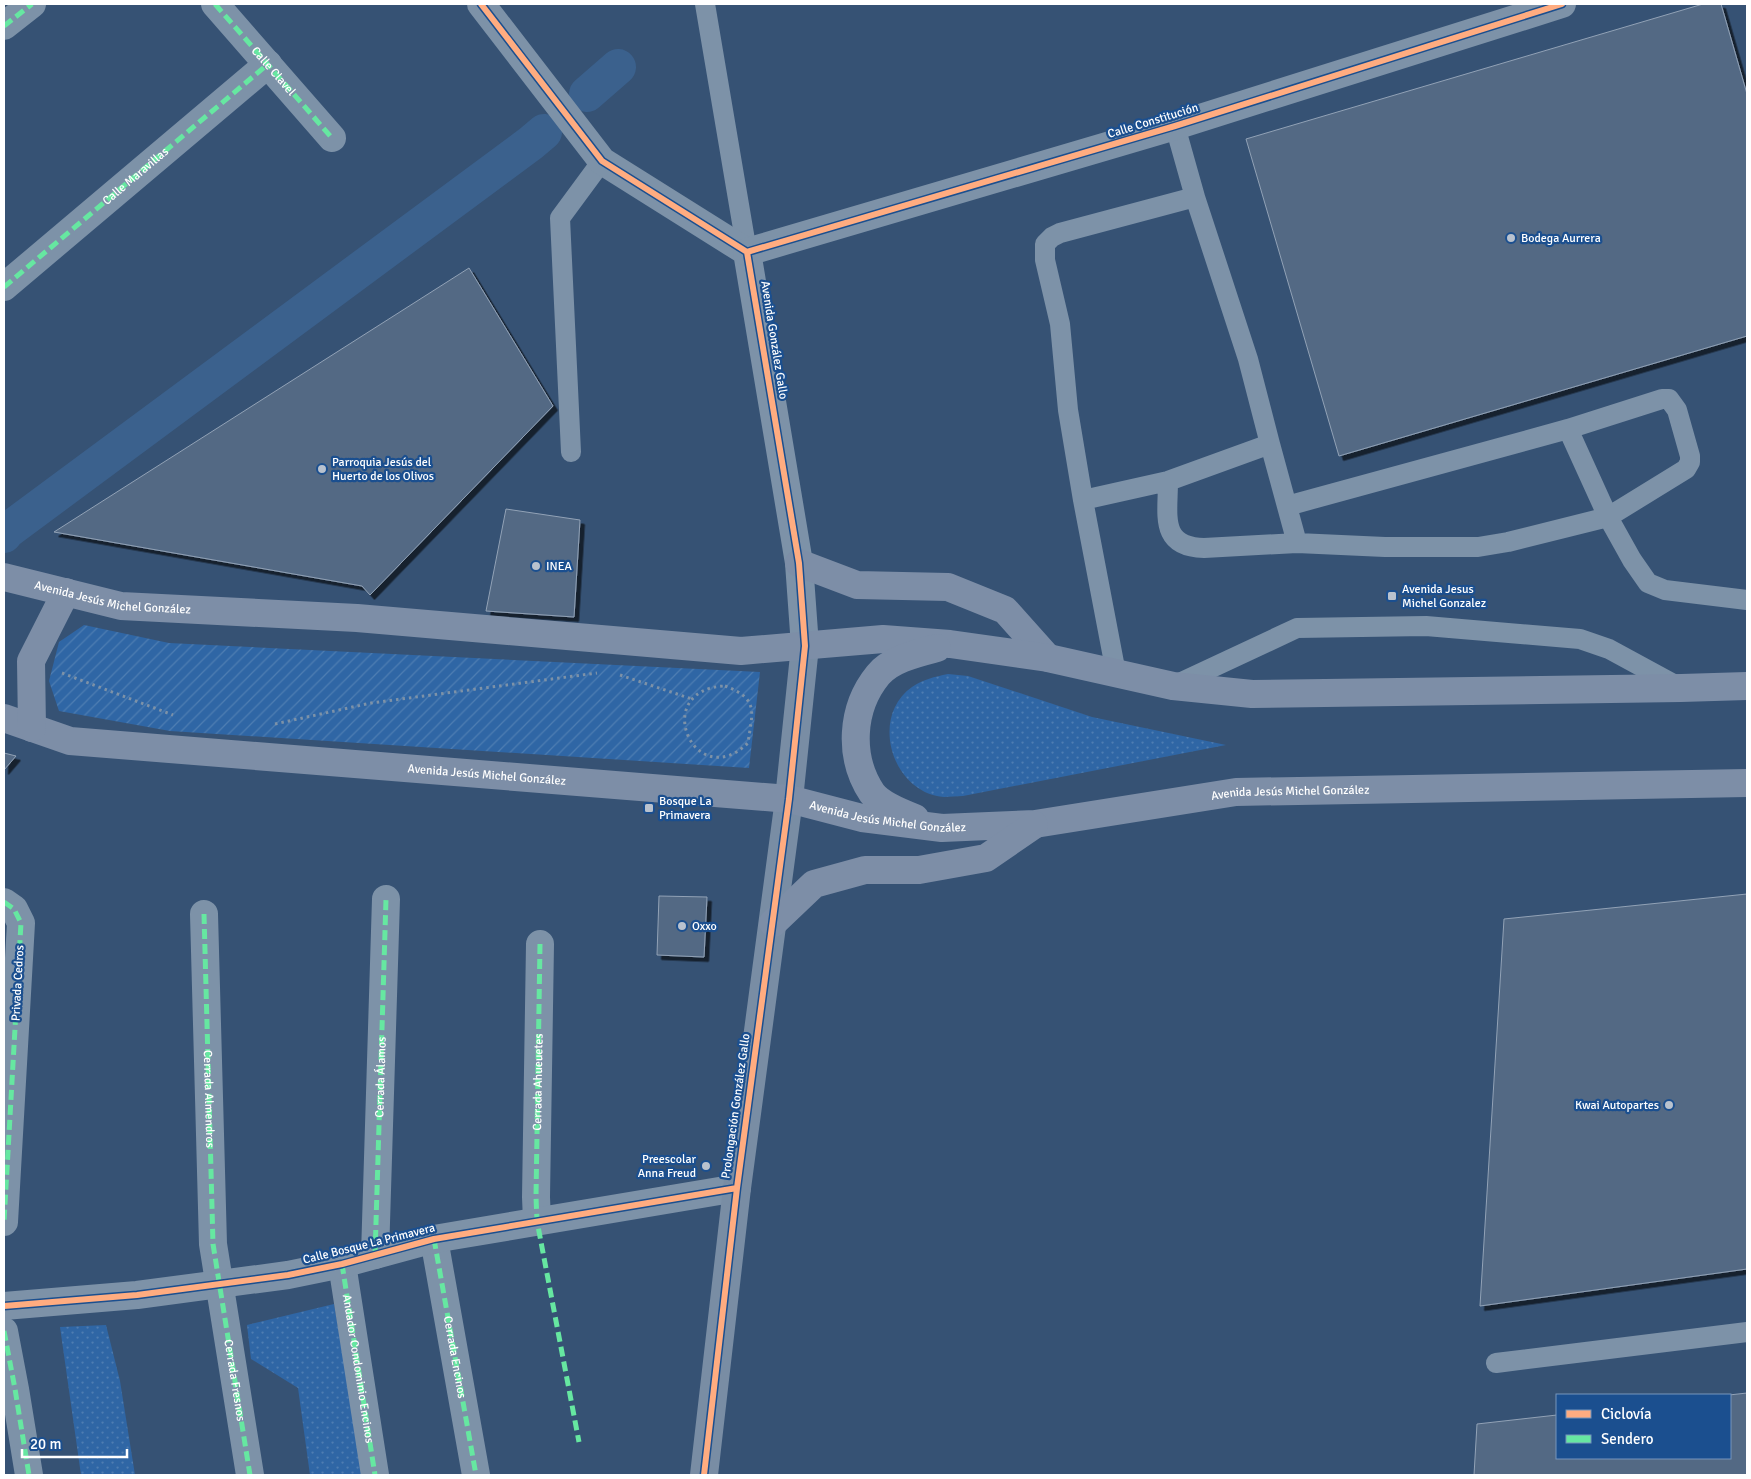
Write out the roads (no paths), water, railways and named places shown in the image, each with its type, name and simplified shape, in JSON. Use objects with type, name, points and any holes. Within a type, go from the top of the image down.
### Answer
[{"type":"main road","points":[[799,563],[857,585],[948,587],[1005,610],[1048,658]]},
{"type":"main road","name":"Avenida Jesús Michel González","points":[[4,577],[121,606],[357,618],[742,650],[883,639],[950,644],[1048,658],[1173,686],[1252,694],[1747,686]]},
{"type":"main road","points":[[32,728],[31,661],[66,592]]},
{"type":"main road","points":[[942,828],[895,810],[873,794],[859,765],[855,733],[862,701],[879,674],[905,657],[950,644]]},
{"type":"main road","name":"Avenida Jesús Michel González","points":[[4,718],[70,741],[789,799],[862,818],[942,828],[1035,824],[1236,792],[1747,783]]},
{"type":"main road","points":[[772,923],[814,884],[865,870],[919,870],[986,858],[1035,824]]},
{"type":"street","points":[[4,26],[32,4]]},
{"type":"street","name":"Calle Clavel","points":[[215,4],[332,138]]},
{"type":"street","points":[[481,4],[602,161],[748,252]]},
{"type":"street","name":"Calle Constitución","points":[[748,252],[1175,126],[1562,4]]},
{"type":"street","name":"Calle Maravillas","points":[[4,287],[268,64]]},
{"type":"street","name":"Avenida González Gallo","points":[[748,252],[799,563],[805,646],[789,799]]},
{"type":"street","name":"Prolongación González Gallo","points":[[704,1475],[737,1188],[789,799]]},
{"type":"street","name":"Cerrada Álamos","points":[[375,1255],[386,900]]},
{"type":"street","name":"Privada Cedros","points":[[4,902],[14,909],[21,923],[4,1222]]},
{"type":"street","name":"Cerrada Almendros","points":[[204,914],[213,1244],[220,1284]]},
{"type":"street","name":"Cerrada Ahueuetes","points":[[537,1221],[540,944]]},
{"type":"street","name":"Calle Bosque La Primavera","points":[[4,1306],[137,1295],[288,1275],[342,1264],[434,1239],[737,1188]]},
{"type":"street","name":"Cerrada Encinos","points":[[434,1239],[476,1475]]},
{"type":"street","name":"Andador Condominio Encinos","points":[[342,1264],[375,1475]]},
{"type":"street","name":"Cerrada Fresnos","points":[[220,1284],[250,1475]]},
{"type":"street","points":[[4,1331],[29,1475]]},
{"type":"lane","points":[[705,4],[748,252]]},
{"type":"lane","points":[[1175,126],[1195,197],[1248,359],[1297,543]]},
{"type":"lane","points":[[571,452],[560,218],[602,161]]},
{"type":"lane","points":[[1116,673],[1068,410],[1060,324],[1045,260],[1045,244],[1052,237],[1060,233],[1195,197]]},
{"type":"lane","points":[[1168,481],[1168,522],[1174,539],[1193,548],[1297,543],[1386,547],[1478,547],[1508,542],[1608,517],[1688,466],[1690,456],[1677,410],[1669,399],[1662,398],[1568,429],[1287,506]]},
{"type":"lane","points":[[1568,429],[1608,517],[1632,560],[1648,583],[1665,590],[1747,600]]},
{"type":"lane","points":[[1083,500],[1168,481],[1270,444]]},
{"type":"lane","points":[[1173,686],[1297,628],[1426,626],[1580,639],[1609,650],[1681,688]]},
{"type":"lane","points":[[1496,1363],[1747,1332]]},
{"type":"waterway","points":[[587,94],[618,67]]},
{"type":"waterway","points":[[4,535],[544,132]]},
{"type":"place","name":"Bodega Aurrera","points":[[1511,238]]},
{"type":"place","name":"Parroquia Jesús del Huerto de los Olivos","points":[[322,469]]},
{"type":"place","name":"INEA","points":[[536,566]]},
{"type":"place","name":"Avenida Jesus Michel Gonzalez","points":[[1392,596]]},
{"type":"place","name":"Bosque La Primavera","points":[[649,808]]},
{"type":"place","name":"Oxxo","points":[[682,926]]},
{"type":"place","name":"Kwai Autopartes","points":[[1669,1105]]},
{"type":"place","name":"Preescolar Anna Freud","points":[[706,1166]]}]
